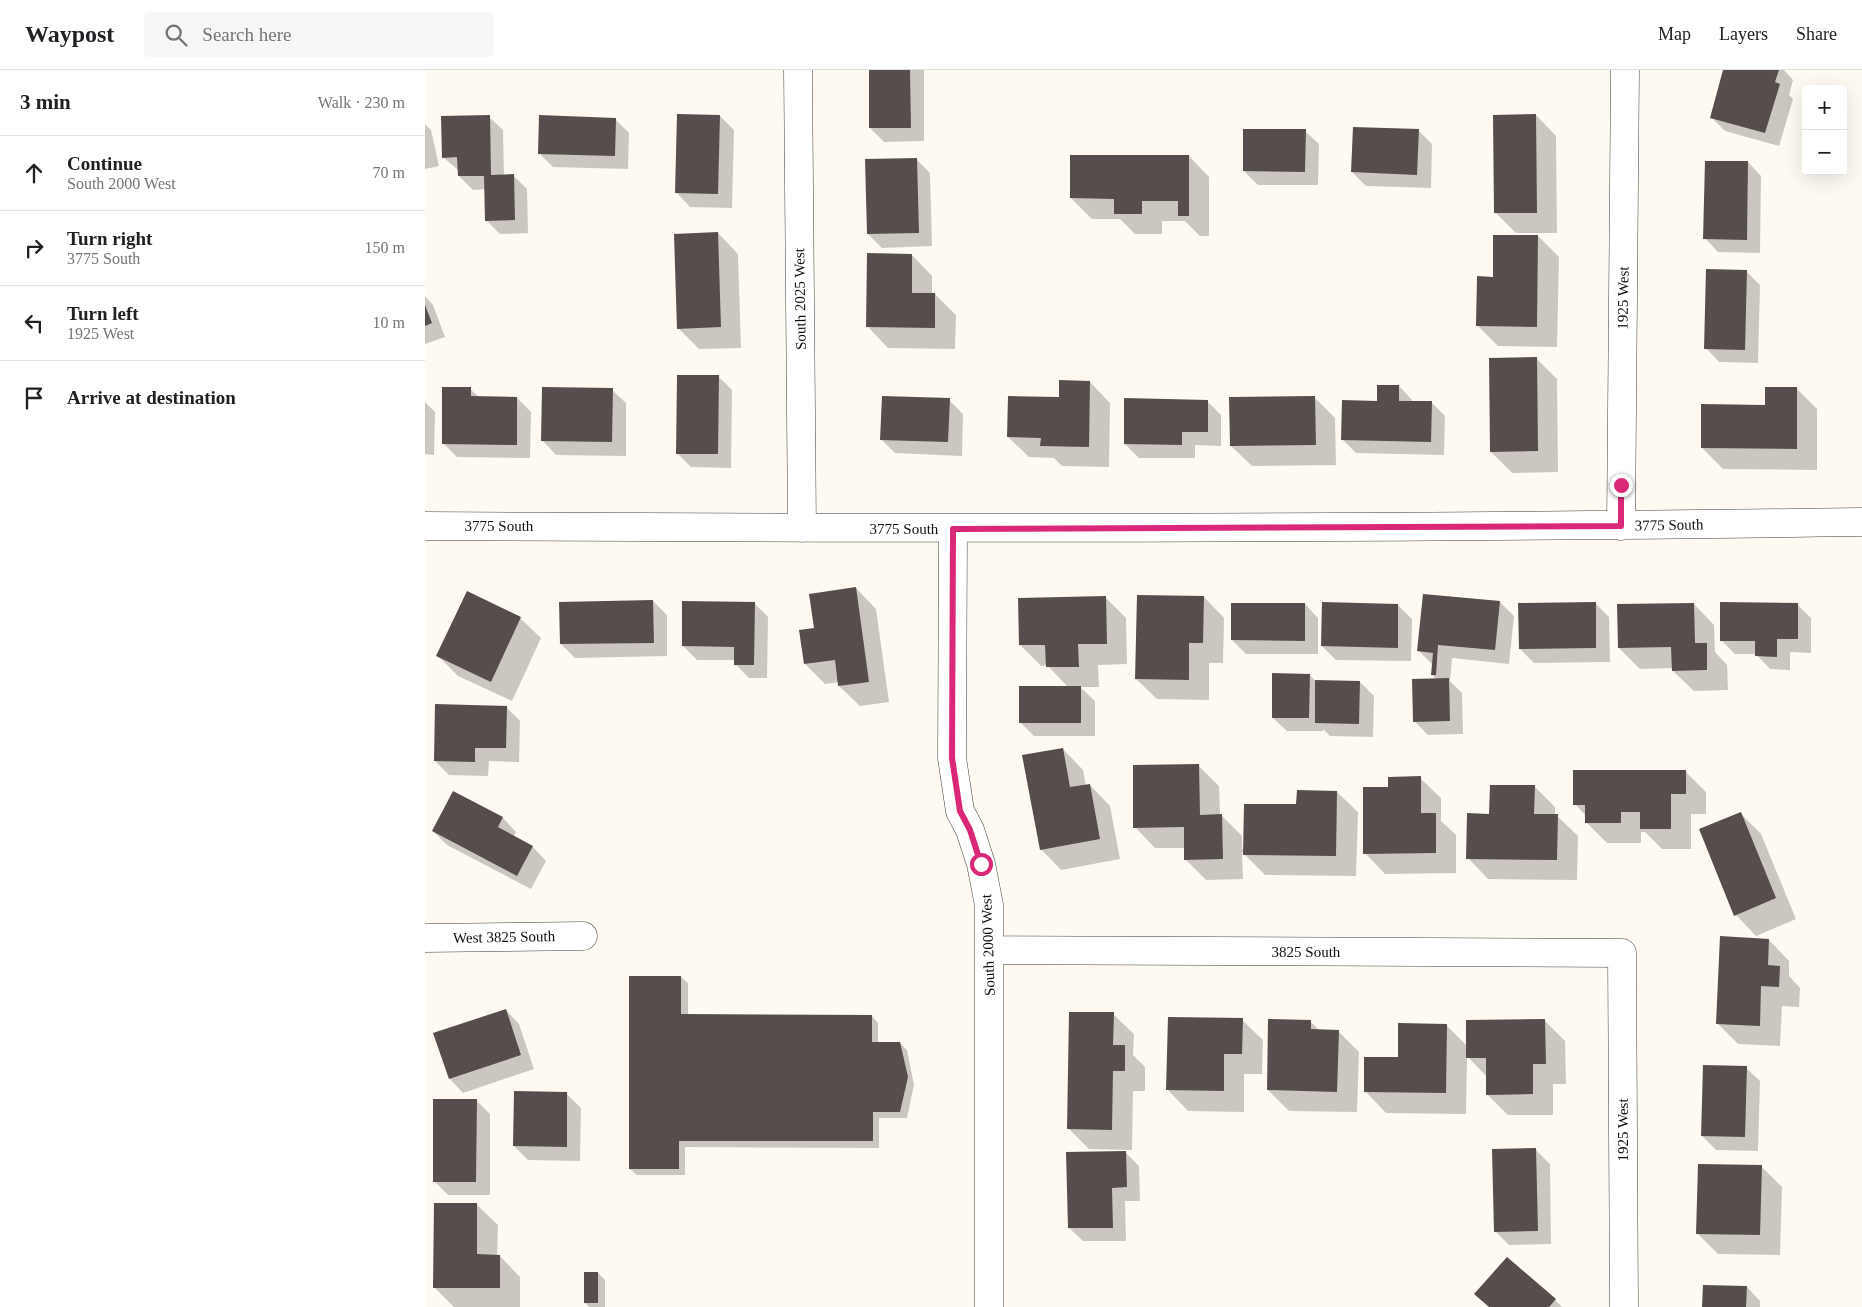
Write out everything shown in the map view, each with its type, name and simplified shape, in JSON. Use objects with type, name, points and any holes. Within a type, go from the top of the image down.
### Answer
[{"type":"street","name":"South 2025 West","points":[[798,70],[802,528]]},
{"type":"street","name":"1925 West","points":[[1621,526],[1625,70]]},
{"type":"street","name":"3775 South","points":[[425,526],[953,529],[1621,526],[1862,522]]},
{"type":"street","name":"South 2000 West","points":[[953,529],[952,758],[960,811],[970,830],[981,864],[989,905],[989,1307]]},
{"type":"street","name":"West 3825 South","points":[[425,938],[583,936]]},
{"type":"street","name":"3825 South","points":[[989,950],[1622,953]]},
{"type":"street","name":"1925 West","points":[[1622,953],[1624,1307]]},
{"type":"building","points":[[869,70],[910,70],[911,128],[869,128]]},
{"type":"building","points":[[1723,70],[1779,70],[1775,82],[1780,84],[1765,133],[1710,118]]},
{"type":"building","points":[[677,114],[720,115],[718,194],[675,193]]},
{"type":"building","points":[[1536,114],[1537,213],[1494,213],[1493,115]]},
{"type":"building","points":[[490,115],[491,175],[514,174],[515,220],[485,221],[484,176],[458,176],[457,157],[442,158],[441,116]]},
{"type":"building","points":[[539,115],[616,118],[615,156],[538,154]]},
{"type":"building","points":[[1353,127],[1419,129],[1417,175],[1351,172]]},
{"type":"building","points":[[1243,129],[1306,129],[1305,172],[1243,171]]},
{"type":"building","points":[[1070,155],[1189,155],[1189,216],[1178,216],[1178,201],[1142,201],[1142,214],[1114,214],[1114,199],[1070,198]]},
{"type":"building","points":[[917,158],[919,233],[867,234],[865,159]]},
{"type":"building","points":[[1705,161],[1748,161],[1747,240],[1703,239]]},
{"type":"building","points":[[718,232],[721,327],[677,329],[674,234]]},
{"type":"building","points":[[1493,235],[1538,235],[1537,327],[1476,326],[1477,276],[1493,277]]},
{"type":"building","points":[[867,253],[912,254],[912,293],[935,293],[935,328],[866,327]]},
{"type":"building","points":[[1706,269],[1747,270],[1745,350],[1704,349]]},
{"type":"building","points":[[425,305],[432,323],[425,326]]},
{"type":"building","points":[[1537,357],[1538,451],[1490,452],[1489,358]]},
{"type":"building","points":[[677,375],[719,375],[718,454],[676,454]]},
{"type":"building","points":[[1059,380],[1090,381],[1089,447],[1040,446],[1041,438],[1007,437],[1008,396],[1059,397]]},
{"type":"building","points":[[1377,385],[1399,385],[1399,401],[1432,401],[1431,442],[1341,440],[1342,400],[1377,401]]},
{"type":"building","points":[[442,387],[471,387],[471,396],[517,397],[517,445],[442,444]]},
{"type":"building","points":[[542,387],[613,388],[612,442],[541,441]]},
{"type":"building","points":[[1765,387],[1797,387],[1797,449],[1701,448],[1701,404],[1765,405]]},
{"type":"building","points":[[882,396],[950,398],[948,442],[880,440]]},
{"type":"building","points":[[1315,396],[1316,445],[1230,446],[1229,397]]},
{"type":"building","points":[[1124,398],[1208,400],[1208,432],[1182,432],[1182,445],[1124,444]]},
{"type":"building","points":[[856,587],[869,682],[838,686],[835,660],[804,664],[799,630],[814,628],[809,594]]},
{"type":"building","points":[[467,591],[521,617],[491,682],[436,656]]},
{"type":"building","points":[[1423,594],[1500,601],[1495,650],[1438,645],[1436,675],[1431,675],[1433,653],[1417,651]]},
{"type":"building","points":[[1137,595],[1204,596],[1203,643],[1189,643],[1189,680],[1135,679]]},
{"type":"building","points":[[1106,596],[1107,644],[1078,644],[1079,667],[1046,667],[1045,645],[1019,645],[1018,598]]},
{"type":"building","points":[[653,600],[654,643],[560,644],[559,602]]},
{"type":"building","points":[[682,601],[755,602],[754,665],[734,665],[734,647],[682,646]]},
{"type":"building","points":[[1322,602],[1398,604],[1398,648],[1321,646]]},
{"type":"building","points":[[1596,602],[1596,648],[1519,649],[1518,603]]},
{"type":"building","points":[[1720,602],[1798,603],[1798,639],[1777,639],[1777,657],[1755,656],[1755,641],[1720,641]]},
{"type":"building","points":[[1231,603],[1305,603],[1305,641],[1231,640]]},
{"type":"building","points":[[1694,603],[1695,643],[1707,643],[1707,670],[1672,671],[1671,647],[1618,648],[1617,604]]},
{"type":"building","points":[[1272,673],[1310,674],[1309,718],[1272,718]]},
{"type":"building","points":[[1449,678],[1450,721],[1413,722],[1412,679]]},
{"type":"building","points":[[1315,680],[1360,681],[1359,724],[1315,723]]},
{"type":"building","points":[[1019,686],[1081,686],[1081,723],[1019,723]]},
{"type":"building","points":[[435,704],[507,706],[506,748],[475,748],[475,762],[434,761]]},
{"type":"building","points":[[1063,748],[1070,787],[1090,784],[1100,839],[1040,850],[1022,755]]},
{"type":"building","points":[[1199,764],[1200,815],[1222,814],[1223,859],[1184,860],[1184,827],[1133,828],[1133,765]]},
{"type":"building","points":[[1573,770],[1686,770],[1686,794],[1671,794],[1671,829],[1640,829],[1640,812],[1621,812],[1621,823],[1585,823],[1585,805],[1573,805]]},
{"type":"building","points":[[1421,776],[1421,813],[1436,813],[1436,853],[1363,854],[1363,787],[1388,787],[1388,777]]},
{"type":"building","points":[[1490,785],[1535,785],[1534,814],[1558,814],[1557,860],[1466,859],[1467,813],[1489,814]]},
{"type":"building","points":[[1297,790],[1337,791],[1336,856],[1243,855],[1244,804],[1296,804]]},
{"type":"building","points":[[453,791],[503,817],[498,827],[533,846],[517,876],[432,831]]},
{"type":"building","points":[[1741,812],[1776,898],[1734,916],[1699,829]]},
{"type":"building","points":[[1720,936],[1769,939],[1768,965],[1780,966],[1779,987],[1761,986],[1760,1026],[1716,1024]]},
{"type":"building","points":[[629,976],[681,976],[681,1014],[872,1015],[872,1042],[900,1042],[908,1077],[900,1112],[873,1112],[873,1141],[679,1141],[679,1169],[629,1169]]},
{"type":"building","points":[[506,1009],[521,1055],[449,1079],[433,1033]]},
{"type":"building","points":[[1069,1012],[1114,1012],[1113,1045],[1125,1045],[1125,1071],[1113,1071],[1112,1130],[1067,1129]]},
{"type":"building","points":[[1168,1017],[1243,1018],[1242,1054],[1224,1054],[1224,1091],[1166,1090]]},
{"type":"building","points":[[1268,1019],[1311,1020],[1311,1029],[1339,1030],[1337,1092],[1267,1090]]},
{"type":"building","points":[[1545,1019],[1546,1064],[1533,1064],[1533,1094],[1486,1095],[1486,1058],[1466,1058],[1466,1020]]},
{"type":"building","points":[[1398,1023],[1447,1024],[1446,1093],[1364,1092],[1364,1057],[1398,1057]]},
{"type":"building","points":[[1703,1065],[1747,1066],[1745,1137],[1701,1136]]},
{"type":"building","points":[[514,1091],[567,1092],[567,1147],[513,1146]]},
{"type":"building","points":[[433,1099],[477,1099],[476,1182],[433,1182]]},
{"type":"building","points":[[1536,1148],[1538,1231],[1494,1232],[1492,1149]]},
{"type":"building","points":[[1126,1151],[1127,1187],[1112,1188],[1113,1228],[1068,1228],[1066,1152]]},
{"type":"building","points":[[1698,1164],[1762,1165],[1760,1235],[1696,1234]]},
{"type":"building","points":[[434,1203],[477,1203],[477,1254],[500,1255],[500,1288],[433,1288]]},
{"type":"building","points":[[1507,1257],[1556,1299],[1549,1307],[1489,1307],[1474,1294]]},
{"type":"building","points":[[584,1272],[598,1272],[598,1303],[584,1303]]},
{"type":"building","points":[[1703,1285],[1747,1286],[1746,1307],[1702,1307]]},
{"type":"route","points":[[981,864],[970,830],[960,811],[952,758],[953,529],[1621,526],[1621,485]]}]
